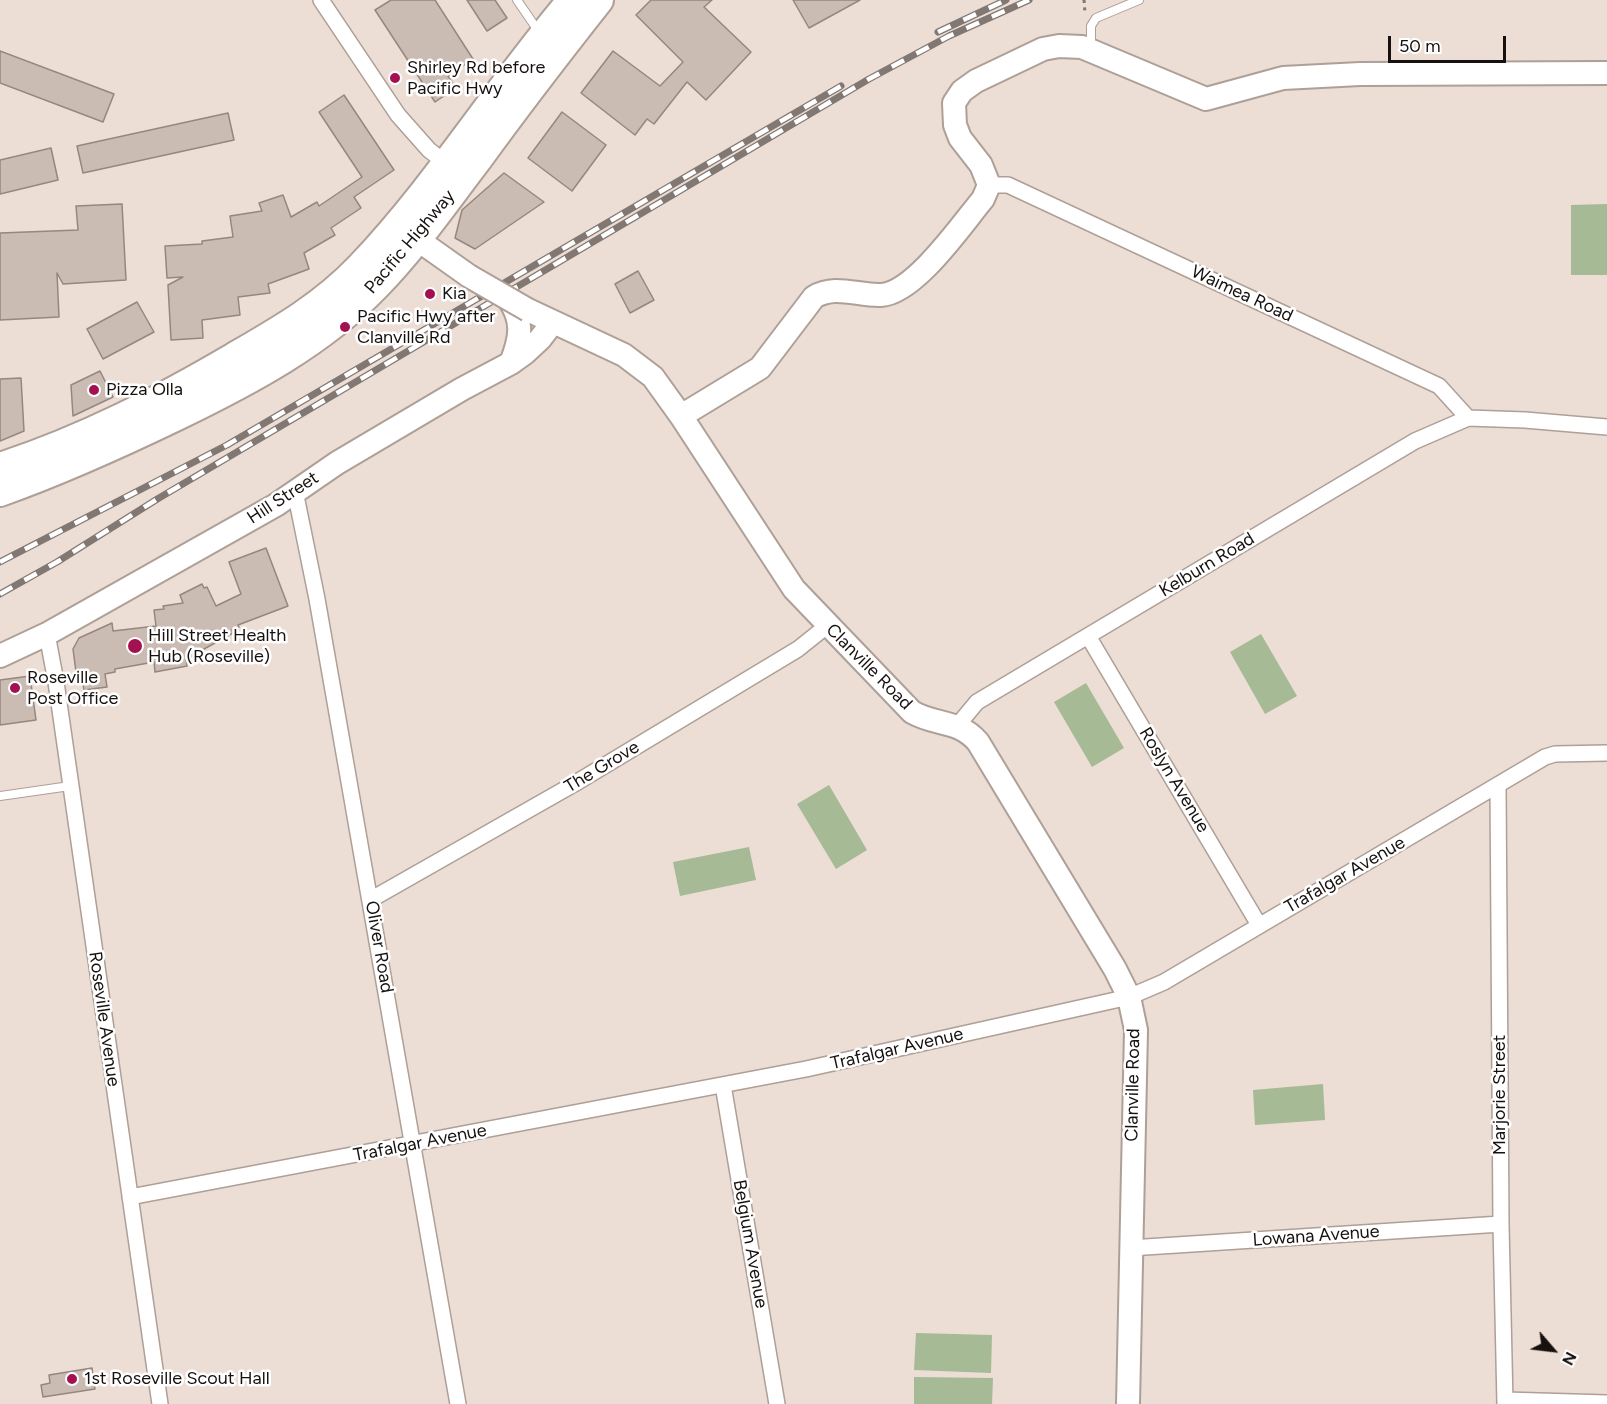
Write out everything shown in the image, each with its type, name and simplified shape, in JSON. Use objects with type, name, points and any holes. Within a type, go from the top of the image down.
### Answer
[{"type":"highway","name":"Pacific Highway","points":[[455,170],[542,36],[572,0]]},
{"type":"highway","name":"Pacific Highway","points":[[0,492],[102,452],[206,402],[275,364],[329,327],[375,288],[407,233],[455,170],[544,69],[599,0]]},
{"type":"highway","name":"Pacific Highway","points":[[0,467],[41,454],[95,432],[193,381],[280,331],[313,309],[349,277],[407,233]]},
{"type":"street","points":[[321,0],[398,115],[417,138],[455,170]]},
{"type":"street","points":[[681,416],[760,368],[814,297],[821,293],[835,291],[881,295],[904,287],[921,273],[983,199],[989,185],[984,171],[960,138],[955,125],[954,104],[962,91],[976,81],[1043,49],[1059,46],[1082,48],[1206,99],[1283,78],[1360,74],[1607,73]]},
{"type":"street","name":"Waimea Road","points":[[989,185],[1008,184],[1439,386],[1468,418]]},
{"type":"street","name":"Clanville Road","points":[[407,233],[518,308],[608,346],[640,365],[653,377],[681,416],[794,589],[912,712],[921,717],[957,726],[972,735],[984,749],[1115,969],[1129,998],[1134,1015],[1136,1041],[1128,1404]]},
{"type":"street","points":[[511,363],[519,337],[518,308]]},
{"type":"street","name":"Hill Street","points":[[0,656],[47,634],[276,505],[337,463],[462,389],[511,363],[540,339],[553,322]]},
{"type":"street","points":[[1468,418],[1525,420],[1607,428]]},
{"type":"street","name":"Kelburn Road","points":[[957,726],[977,702],[1415,441],[1468,418]]},
{"type":"street","name":"Oliver Road","points":[[295,491],[315,588],[458,1404]]},
{"type":"street","name":"The Grove","points":[[370,900],[574,784],[798,649],[828,626]]},
{"type":"street","name":"Roseville Avenue","points":[[47,634],[130,1197],[155,1403]]},
{"type":"street","name":"Roslyn Avenue","points":[[1088,636],[1259,925]]},
{"type":"street","name":"Trafalgar Avenue","points":[[130,1197],[806,1070],[1129,998],[1164,982],[1545,757],[1555,754],[1607,753]]},
{"type":"street","name":"Marjorie Street","points":[[1498,786],[1501,1224],[1505,1402]]},
{"type":"street","name":"Belgium Avenue","points":[[723,1085],[777,1404]]},
{"type":"street","name":"Lowana Avenue","points":[[1130,1248],[1501,1224]]},
{"type":"street","points":[[1505,1402],[1607,1403]]},
{"type":"lane","points":[[517,0],[542,36]]},
{"type":"lane","points":[[1090,51],[1091,26],[1096,18],[1139,0]]},
{"type":"lane","points":[[0,796],[70,786]]},
{"type":"green space","points":[[1607,204],[1607,275],[1571,275],[1571,205]]},
{"type":"green space","points":[[1261,634],[1297,696],[1265,714],[1230,652]]},
{"type":"green space","points":[[1086,683],[1124,748],[1092,767],[1054,702]]},
{"type":"green space","points":[[829,785],[867,850],[836,869],[797,804]]},
{"type":"green space","points":[[749,847],[756,880],[680,896],[673,862]]},
{"type":"green space","points":[[1323,1084],[1325,1120],[1255,1125],[1253,1090]]},
{"type":"green space","points":[[916,1333],[992,1335],[991,1373],[914,1370]]},
{"type":"green space","points":[[914,1377],[993,1378],[992,1404],[914,1404]]},
{"type":"building","points":[[391,0],[435,0],[473,59],[448,76],[456,88],[435,102],[375,10]]},
{"type":"building","points":[[467,0],[495,0],[507,18],[487,31]]},
{"type":"building","points":[[651,0],[712,0],[704,7],[751,52],[706,100],[687,82],[654,124],[647,119],[635,135],[581,93],[613,51],[660,86],[683,62],[636,15]]},
{"type":"building","points":[[793,0],[860,0],[809,28]]},
{"type":"building","points":[[0,51],[114,94],[103,122],[0,83]]},
{"type":"building","points":[[344,95],[394,170],[354,197],[361,208],[331,228],[335,235],[304,253],[309,269],[268,284],[270,293],[238,297],[240,315],[202,320],[203,338],[171,340],[168,285],[183,277],[167,278],[165,246],[202,244],[202,241],[233,237],[230,216],[262,211],[259,203],[283,195],[291,217],[317,202],[319,206],[362,177],[319,112]]},
{"type":"building","points":[[562,112],[606,145],[572,191],[528,158]]},
{"type":"building","points":[[228,113],[234,140],[83,173],[77,146]]},
{"type":"building","points":[[51,148],[58,180],[0,194],[0,160]]},
{"type":"building","points":[[504,173],[544,202],[475,249],[455,238],[462,210]]},
{"type":"building","points":[[122,204],[126,280],[63,284],[57,273],[59,317],[0,320],[0,233],[78,230],[76,206]]},
{"type":"building","points":[[638,271],[654,300],[630,313],[615,284]]},
{"type":"building","points":[[137,302],[154,332],[103,359],[87,329]]},
{"type":"building","points":[[100,371],[113,397],[73,416],[71,385]]},
{"type":"building","points":[[21,378],[24,431],[0,441],[0,379]]},
{"type":"building","points":[[266,548],[288,606],[238,625],[239,627],[232,630],[233,633],[186,659],[187,666],[155,672],[154,662],[115,669],[115,672],[105,674],[107,687],[84,690],[81,671],[76,672],[73,649],[79,638],[112,623],[113,631],[156,626],[154,610],[183,603],[180,595],[202,584],[204,588],[207,587],[216,606],[241,594],[229,562]]},
{"type":"building","points":[[30,676],[36,720],[0,725],[0,680]]},
{"type":"building","name":"1st Roseville Scout Hall","points":[[92,1368],[95,1389],[43,1397],[41,1385],[50,1383],[49,1375]]},
{"type":"railway","points":[[938,32],[1006,0]]},
{"type":"railway","points":[[0,594],[869,79],[949,36],[1029,0]]},
{"type":"railway","points":[[0,562],[227,445],[841,86]]},
{"type":"place","name":"Shirley Rd before Pacific Hwy","points":[[395,78]]},
{"type":"place","name":"Kia","points":[[430,294]]},
{"type":"place","name":"Pacific Hwy after Clanville Rd","points":[[345,327]]},
{"type":"place","name":"Pizza Olla","points":[[94,390]]},
{"type":"place","name":"Hill Street Health Hub (Roseville)","points":[[135,646]]},
{"type":"place","name":"Roseville Post Office","points":[[15,688]]},
{"type":"place","name":"1st Roseville Scout Hall","points":[[72,1379]]}]
